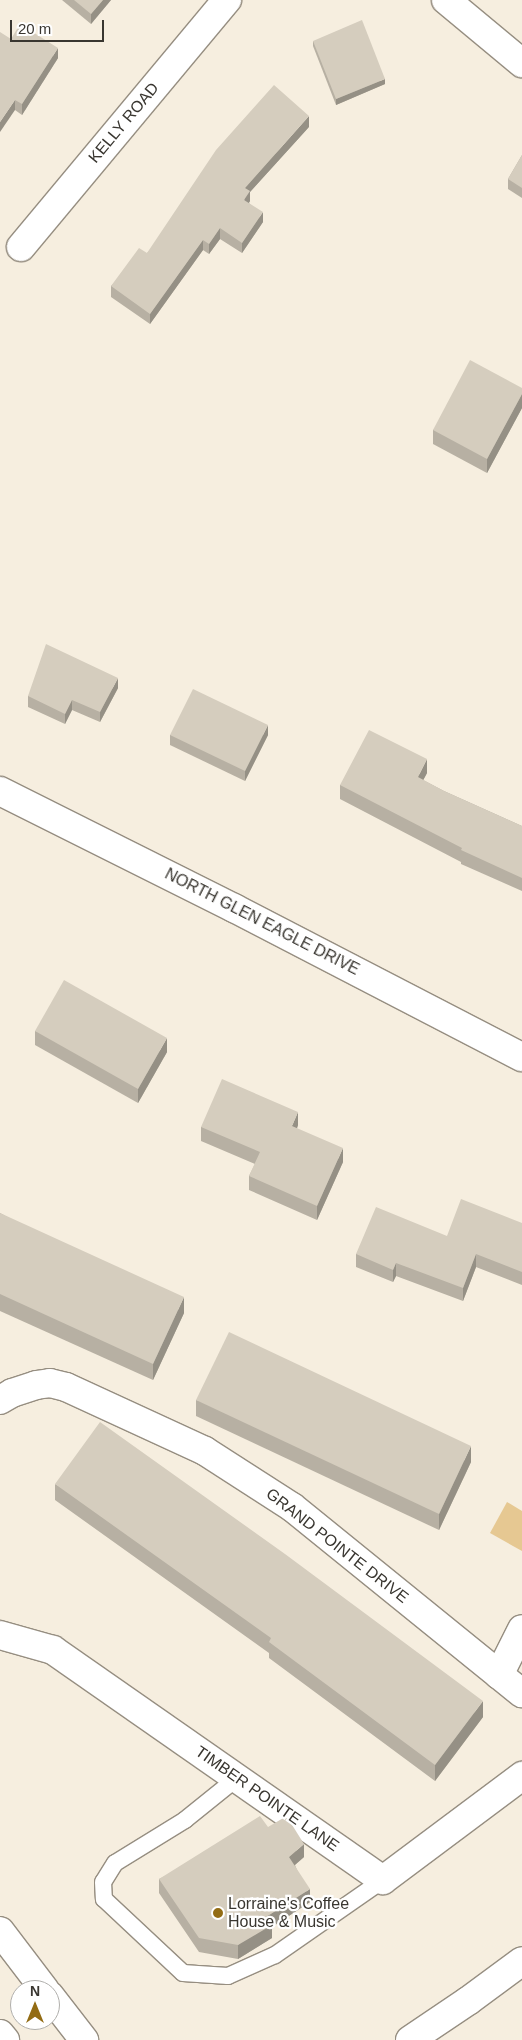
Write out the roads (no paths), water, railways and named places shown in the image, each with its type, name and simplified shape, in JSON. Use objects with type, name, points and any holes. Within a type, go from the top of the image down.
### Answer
[{"type":"street","name":"KELLY ROAD","points":[[21,247],[227,0]]},
{"type":"street","points":[[446,0],[522,63]]},
{"type":"street","name":"NORTH GLEN EAGLE DRIVE","points":[[0,791],[234,908],[522,1057]]},
{"type":"street","name":"GRAND POINTE DRIVE","points":[[0,1400],[12,1393],[36,1384],[50,1383],[66,1387],[205,1451],[292,1507],[522,1693]]},
{"type":"street","points":[[499,1675],[522,1629]]},
{"type":"street","name":"TIMBER POINTE LANE","points":[[0,1635],[53,1650],[383,1880]]},
{"type":"street","points":[[383,1880],[522,1776]]},
{"type":"street","points":[[0,1931],[37,1980]]},
{"type":"street","points":[[410,2040],[522,1961]]},
{"type":"street","points":[[60,2009],[84,2040]]},
{"type":"street","points":[[0,2034],[4,2040]]},
{"type":"lane","points":[[237,1778],[184,1820],[115,1863],[103,1882],[104,1899],[183,1973],[228,1976],[275,1955],[383,1880]]},
{"type":"place","name":"Lorraine's Coffee House & Music","points":[[218,1913]]}]
